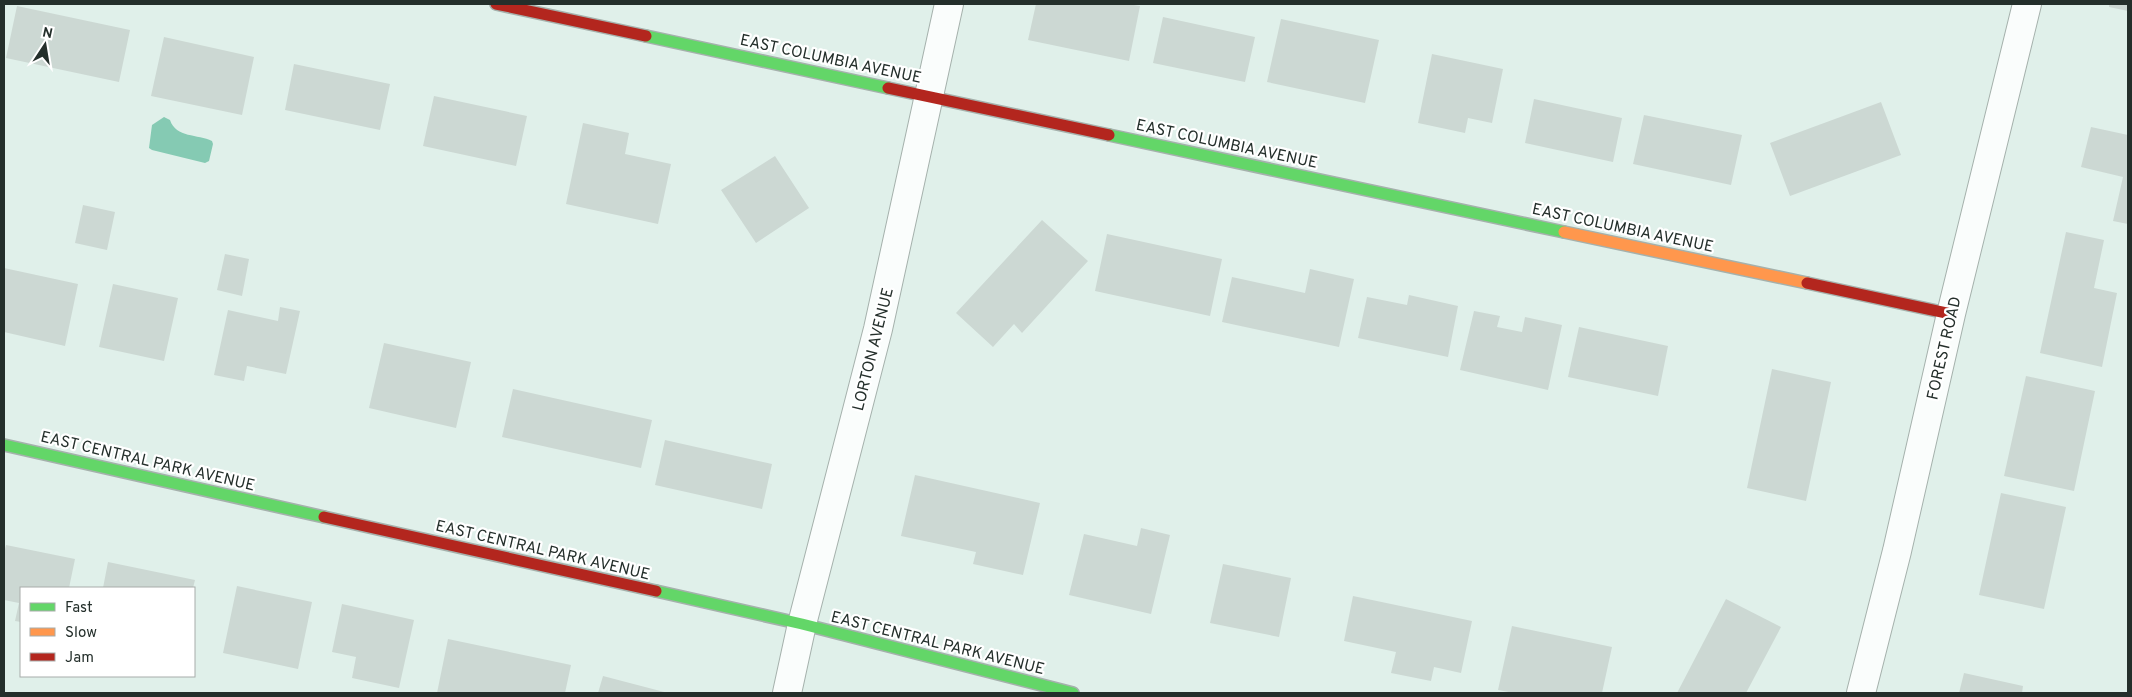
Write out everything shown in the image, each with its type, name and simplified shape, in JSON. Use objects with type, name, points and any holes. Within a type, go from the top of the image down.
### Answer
[{"type":"street","name":"EAST COLUMBIA AVENUE","points":[[496,4],[1951,314]]},
{"type":"street","name":"LORTON AVENUE","points":[[787,693],[802,624],[878,329],[949,4]]},
{"type":"street","name":"FOREST ROAD","points":[[1861,693],[1897,551],[1951,314],[2027,4]]},
{"type":"street","name":"EAST CENTRAL PARK AVENUE","points":[[4,444],[802,624],[1073,693]]},
{"type":"shaded area","points":[[164,117],[170,120],[173,126],[182,133],[212,141],[209,161],[205,163],[149,148],[152,125]]},
{"type":"building","points":[[1036,4],[1128,4],[1140,6],[1129,61],[1028,40]]},
{"type":"building","points":[[2109,4],[2128,4],[2128,11],[2109,7]]},
{"type":"building","points":[[17,6],[130,30],[119,82],[6,58]]},
{"type":"building","points":[[1163,17],[1255,37],[1245,82],[1153,63]]},
{"type":"building","points":[[1281,19],[1379,40],[1365,103],[1267,82]]},
{"type":"building","points":[[164,37],[254,57],[242,115],[151,96]]},
{"type":"building","points":[[1432,54],[1503,69],[1492,123],[1468,118],[1465,133],[1418,123]]},
{"type":"building","points":[[294,64],[390,84],[380,130],[285,110]]},
{"type":"building","points":[[434,96],[527,116],[516,166],[423,146]]},
{"type":"building","points":[[1534,99],[1622,118],[1613,162],[1525,143]]},
{"type":"building","points":[[1881,102],[1901,155],[1790,196],[1770,143]]},
{"type":"building","points":[[1644,115],[1742,135],[1731,185],[1633,164]]},
{"type":"building","points":[[583,123],[629,133],[625,154],[671,164],[658,224],[566,204]]},
{"type":"building","points":[[2091,127],[2128,135],[2128,224],[2113,221],[2123,177],[2081,167]]},
{"type":"building","points":[[775,156],[809,208],[756,243],[721,190]]},
{"type":"building","points":[[83,205],[115,212],[107,250],[75,243]]},
{"type":"building","points":[[1042,220],[1088,261],[1022,333],[1014,324],[993,347],[956,313]]},
{"type":"building","points":[[2066,232],[2104,240],[2094,288],[2117,293],[2102,367],[2040,353]]},
{"type":"building","points":[[1107,234],[1222,259],[1210,316],[1095,291]]},
{"type":"building","points":[[225,254],[249,259],[242,296],[217,290]]},
{"type":"building","points":[[4,268],[78,284],[65,346],[4,332]]},
{"type":"building","points":[[1310,269],[1354,279],[1339,347],[1222,322],[1232,277],[1305,293]]},
{"type":"building","points":[[113,284],[178,298],[164,361],[99,347]]},
{"type":"building","points":[[1409,295],[1458,306],[1448,357],[1358,338],[1367,297],[1407,305]]},
{"type":"building","points":[[280,307],[300,311],[286,374],[247,366],[244,381],[214,375],[228,310],[278,321]]},
{"type":"building","points":[[1474,311],[1500,316],[1497,327],[1522,332],[1525,317],[1562,325],[1548,390],[1460,370]]},
{"type":"building","points":[[1579,327],[1668,346],[1658,396],[1568,377]]},
{"type":"building","points":[[384,343],[471,362],[456,428],[369,408]]},
{"type":"building","points":[[1772,369],[1831,382],[1806,501],[1747,488]]},
{"type":"building","points":[[2026,376],[2095,391],[2074,491],[2004,476]]},
{"type":"building","points":[[513,389],[652,420],[641,468],[502,437]]},
{"type":"building","points":[[665,440],[772,464],[762,509],[655,485]]},
{"type":"building","points":[[915,475],[1040,503],[1023,575],[973,564],[976,552],[901,536]]},
{"type":"building","points":[[2001,493],[2066,507],[2044,609],[1979,595]]},
{"type":"building","points":[[1141,528],[1170,535],[1151,614],[1069,595],[1084,534],[1137,546]]},
{"type":"building","points":[[6,545],[75,559],[69,587],[20,587],[20,622],[15,621],[19,603],[4,600],[4,553]]},
{"type":"building","points":[[108,562],[195,580],[193,587],[103,587]]},
{"type":"building","points":[[1223,564],[1291,578],[1279,637],[1210,623]]},
{"type":"building","points":[[237,586],[312,602],[298,669],[223,653]]},
{"type":"building","points":[[1353,596],[1472,621],[1461,673],[1434,667],[1431,681],[1391,673],[1396,652],[1344,641]]},
{"type":"building","points":[[1726,599],[1781,627],[1746,693],[1677,693]]},
{"type":"building","points":[[342,604],[414,620],[399,688],[352,678],[356,657],[332,652]]},
{"type":"building","points":[[1512,626],[1612,647],[1602,693],[1514,693],[1498,690]]},
{"type":"building","points":[[448,639],[571,665],[565,693],[437,693]]},
{"type":"building","points":[[1964,673],[2023,686],[2022,693],[1959,693]]},
{"type":"building","points":[[603,676],[668,693],[598,693]]},
{"type":"traffic: fast","points":[[646,36],[888,88]]},
{"type":"traffic: fast","points":[[1109,135],[1564,232]]},
{"type":"traffic: fast","points":[[4,445],[324,517]]},
{"type":"traffic: fast","points":[[656,591],[802,624],[1073,693]]},
{"type":"traffic: slow","points":[[1564,232],[1807,283]]},
{"type":"traffic: jam","points":[[496,4],[646,36]]},
{"type":"traffic: jam","points":[[888,88],[1109,135]]},
{"type":"traffic: jam","points":[[1807,283],[1951,314]]},
{"type":"traffic: jam","points":[[324,517],[656,591]]}]
